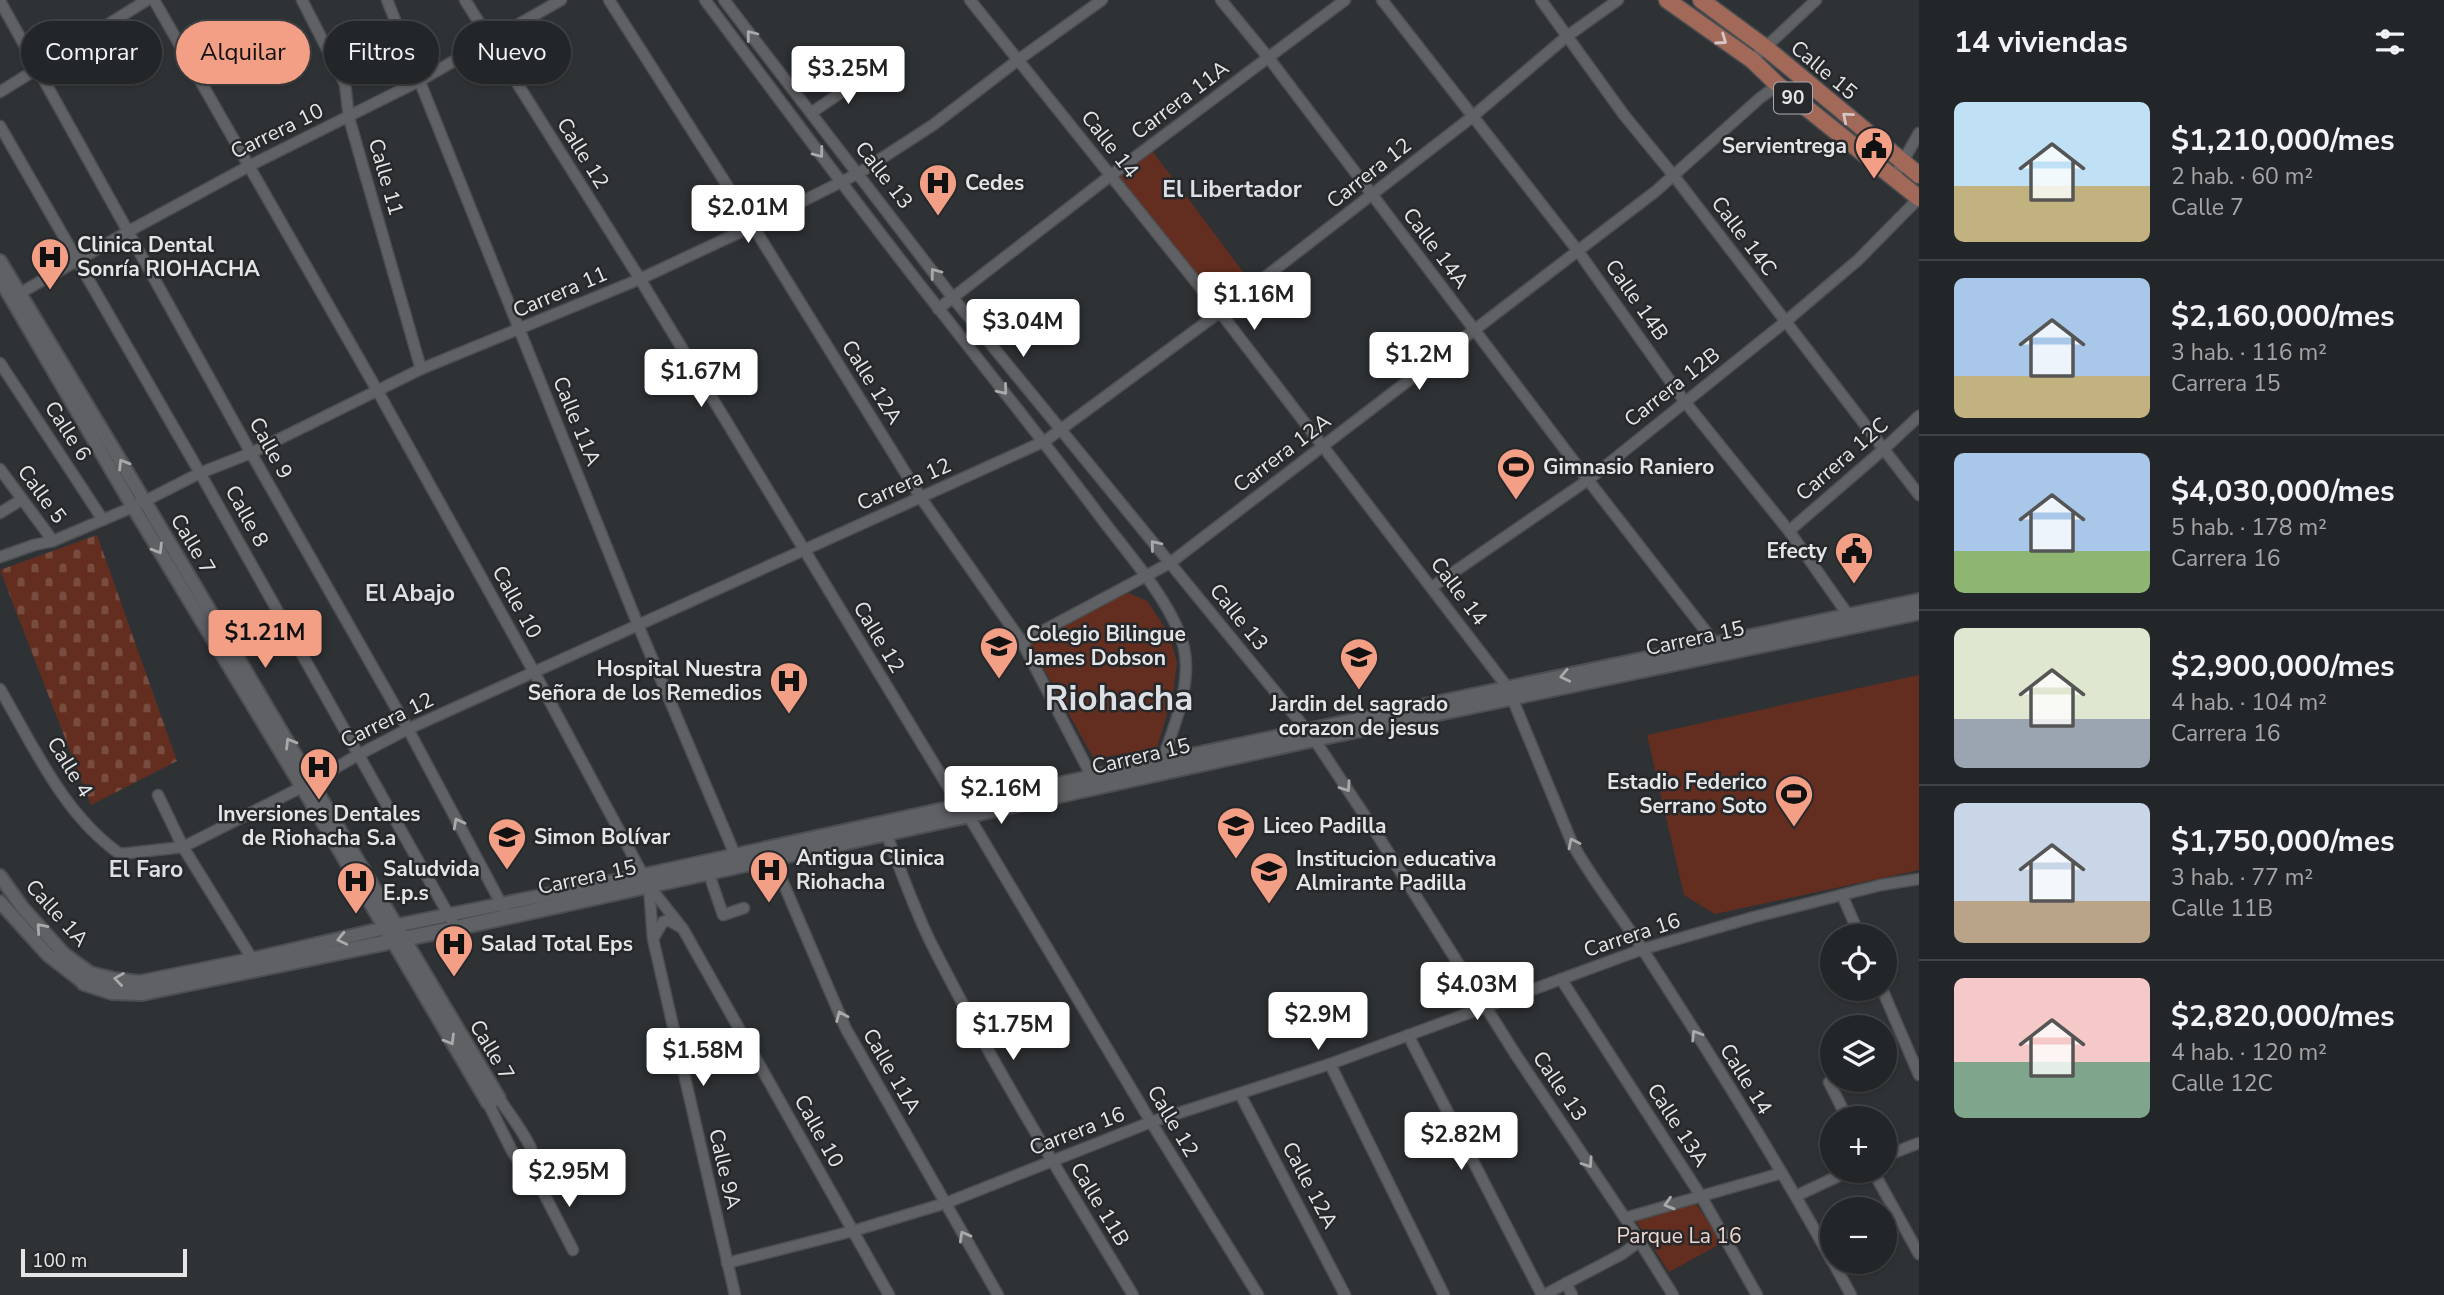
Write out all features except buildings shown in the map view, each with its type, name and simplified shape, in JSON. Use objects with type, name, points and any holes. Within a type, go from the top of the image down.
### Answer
[{"type":"highway","name":"Calle 15","points":[[1667,0],[1752,60],[1778,85],[1919,198]]},
{"type":"highway","name":"Calle 15","points":[[1701,0],[1766,48],[1919,176]]},
{"type":"main road","name":"Carrera 15","points":[[87,978],[112,992],[142,993],[393,933],[646,881],[708,871],[738,859],[772,857],[886,833],[963,810],[1310,735],[1852,621],[1919,612]]},
{"type":"street","points":[[114,21],[147,0]]},
{"type":"street","name":"Calle 10","points":[[155,0],[377,390],[534,672],[646,881],[683,929],[889,1295]]},
{"type":"street","name":"Calle 11","points":[[302,0],[345,84],[349,118],[421,369]]},
{"type":"street","name":"Calle 11A","points":[[387,0],[395,21]]},
{"type":"street","name":"Calle 12","points":[[465,0],[477,21]]},
{"type":"street","name":"Carrera 10","points":[[523,21],[561,0]]},
{"type":"street","name":"Calle 12A","points":[[609,0],[921,498],[1021,642],[1095,782]]},
{"type":"street","name":"Calle 13","points":[[705,0],[938,309],[1045,442],[1145,576],[1178,632],[1184,647],[1186,668],[1173,730],[1162,761]]},
{"type":"street","name":"Calle 13","points":[[723,0],[953,298],[1310,735],[1640,1241],[1672,1295]]},
{"type":"street","name":"Calle 14","points":[[970,0],[1220,312],[1511,693],[1572,843],[1643,949],[1820,1238]]},
{"type":"street","name":"Carrera 11","points":[[0,557],[53,541],[133,507],[200,473],[251,453],[421,369],[640,279],[859,173],[933,125],[1102,0]]},
{"type":"street","name":"Calle 14A","points":[[1221,0],[1719,649]]},
{"type":"street","name":"Carrera 11A","points":[[938,309],[1345,0]]},
{"type":"street","name":"Calle 14B","points":[[1382,0],[1578,251],[1685,402],[1789,530],[1852,621]]},
{"type":"street","name":"Calle 14C","points":[[1541,0],[1624,115],[1919,495]]},
{"type":"street","name":"Carrera 12","points":[[120,854],[183,846],[307,784],[408,729],[1045,442],[1220,312],[1472,117],[1566,37],[1618,0]]},
{"type":"street","points":[[1752,60],[1816,0]]},
{"type":"street","name":"Calle 9","points":[[0,1],[21,39]]},
{"type":"street","points":[[811,113],[868,74]]},
{"type":"street","points":[[0,92],[21,80]]},
{"type":"street","name":"Calle 9","points":[[46,84],[408,729],[505,910]]},
{"type":"street","name":"Carrera 10","points":[[16,296],[128,231],[413,84]]},
{"type":"street","name":"Calle 11A","points":[[420,84],[638,625],[738,859]]},
{"type":"street","name":"Calle 12","points":[[516,84],[640,279],[1258,1295]]},
{"type":"street","name":"Carrera 12A","points":[[1021,642],[1170,563],[1674,176],[1778,85]]},
{"type":"street","name":"Calle 8","points":[[0,126],[200,473],[453,922]]},
{"type":"street","points":[[1894,177],[1919,133]]},
{"type":"street","name":"Carrera 12B","points":[[1432,587],[1588,480],[1786,322],[1858,260],[1919,198]]},
{"type":"street","name":"Calle 7","points":[[0,261],[16,296],[133,507],[307,784]]},
{"type":"street","name":"Calle 7","points":[[0,279],[16,296],[145,500],[393,933],[493,1100]]},
{"type":"street","name":"Calle 6","points":[[0,363],[103,520]]},
{"type":"street","name":"Carrera 12C","points":[[1789,530],[1885,448],[1919,415]]},
{"type":"street","name":"Calle 5","points":[[0,469],[53,541]]},
{"type":"street","points":[[0,513],[21,500]]},
{"type":"street","name":"Carrera 15","points":[[1852,621],[1919,600]]},
{"type":"street","name":"Calle 4","points":[[0,689],[69,806],[107,845],[120,854]]},
{"type":"street","name":"Carrera 15","points":[[1095,782],[1162,761],[1310,735]]},
{"type":"street","points":[[158,795],[183,846],[255,964]]},
{"type":"street","points":[[646,881],[963,810]]},
{"type":"street","name":"Calle 11B","points":[[886,833],[929,938],[1052,1161],[1133,1295]]},
{"type":"street","name":"Calle 11A","points":[[772,857],[846,1029],[998,1295]]},
{"type":"street","points":[[708,871],[723,915],[744,908]]},
{"type":"street","name":"Calle 1A","points":[[0,876],[22,907],[87,978]]},
{"type":"street","name":"Carrera 16","points":[[727,1263],[853,1231],[946,1203],[1151,1122],[1330,1064],[1643,949],[1754,917],[1919,878]]},
{"type":"street","name":"Calle 9A","points":[[646,881],[653,939],[735,1295]]},
{"type":"street","points":[[1842,895],[1855,924]]},
{"type":"street","name":"Calle 1A","points":[[0,902],[48,956],[87,978]]},
{"type":"street","points":[[653,939],[663,922],[672,922],[683,929]]},
{"type":"street","name":"Calle 13A","points":[[1561,979],[1701,1196],[1756,1295]]},
{"type":"street","points":[[1887,1001],[1919,1075]]},
{"type":"street","points":[[1408,1035],[1543,1295],[1622,1254],[1640,1241]]},
{"type":"street","points":[[1330,1064],[1444,1295]]},
{"type":"street","name":"Calle 12A","points":[[1240,1094],[1345,1295]]},
{"type":"street","points":[[493,1100],[527,1142],[537,1162],[538,1182]]},
{"type":"street","points":[[493,1100],[513,1153],[527,1173],[538,1182],[573,1251]]},
{"type":"street","points":[[1897,1151],[1919,1143]]},
{"type":"street","points":[[1625,1218],[1782,1173]]},
{"type":"street","points":[[1796,1196],[1824,1183]]},
{"type":"street","points":[[1880,1183],[1919,1254]]},
{"type":"street","name":"Calle 14","points":[[1840,1274],[1851,1295]]},
{"type":"street","points":[[1566,1283],[1572,1295]]},
{"type":"green space","points":[[1153,152],[1250,281],[1221,305],[1117,173]]},
{"type":"green space","points":[[97,535],[177,761],[91,805],[0,570]]},
{"type":"green space","points":[[1126,592],[1147,601],[1169,634],[1177,663],[1173,693],[1157,748],[1094,759],[1030,644]]},
{"type":"green space","name":"Estadio Federico Serrano Soto","points":[[1919,675],[1919,870],[1715,914],[1684,895],[1647,735]]},
{"type":"green space","name":"Parque La 16","points":[[1695,1202],[1722,1243],[1669,1272],[1636,1221]]},
{"type":"place","name":"Servientrega","points":[[1874,180]]},
{"type":"place","name":"Cedes","points":[[938,217]]},
{"type":"place","name":"Clinica Dental Sonría RIOHACHA","points":[[50,291]]},
{"type":"place","name":"Gimnasio Raniero","points":[[1516,501]]},
{"type":"place","name":"Efecty","points":[[1854,585]]},
{"type":"place","name":"Colegio Bilingue James Dobson","points":[[999,680]]},
{"type":"place","name":"Jardin del sagrado corazon de jesus","points":[[1359,691]]},
{"type":"place","name":"Hospital Nuestra Señora de los Remedios","points":[[789,715]]},
{"type":"place","name":"Inversiones Dentales de Riohacha S.a","points":[[319,801]]},
{"type":"place","name":"Estadio Federico Serrano Soto","points":[[1794,828]]},
{"type":"place","name":"Liceo Padilla","points":[[1236,860]]},
{"type":"place","name":"Simon Bolívar","points":[[507,871]]},
{"type":"place","name":"Antigua Clinica Riohacha","points":[[769,904]]},
{"type":"place","name":"Institucion educativa Almirante Padilla","points":[[1269,905]]},
{"type":"place","name":"Saludvida E.p.s","points":[[356,915]]},
{"type":"place","name":"Salad Total Eps","points":[[454,978]]},
{"type":"district","name":"El Libertador","points":[[1232,189]]},
{"type":"district","name":"El Abajo","points":[[410,593]]},
{"type":"district","name":"Riohacha","points":[[1119,698]]},
{"type":"district","name":"El Faro","points":[[146,869]]}]
